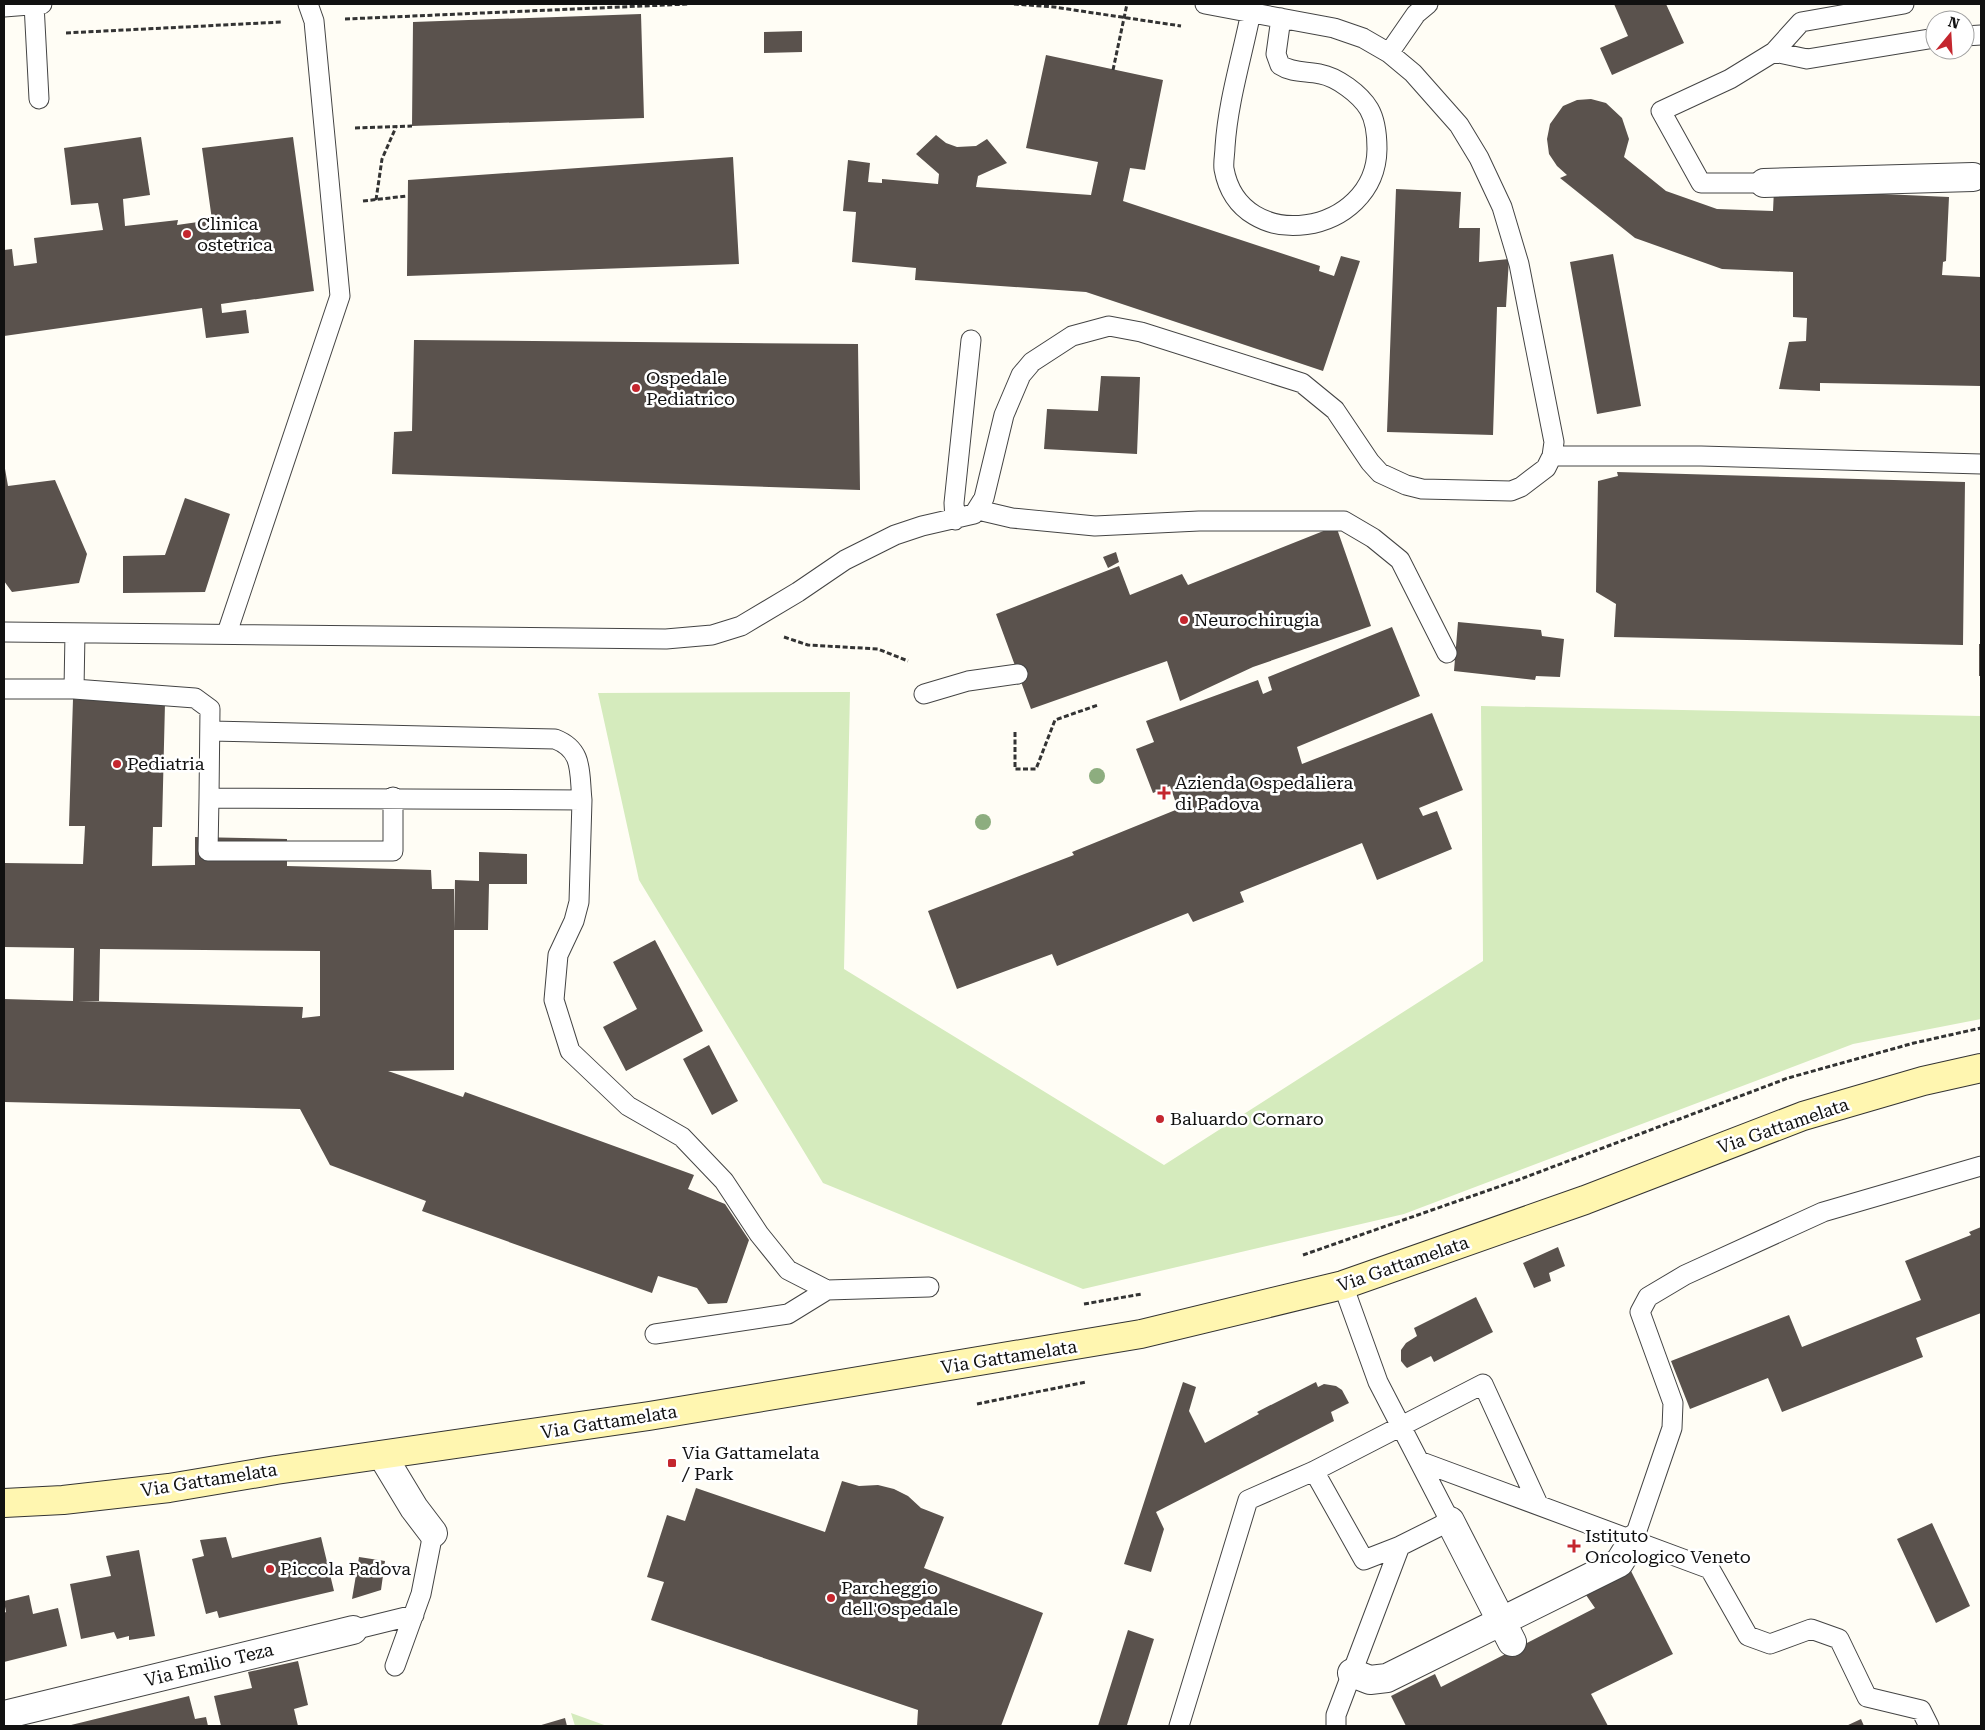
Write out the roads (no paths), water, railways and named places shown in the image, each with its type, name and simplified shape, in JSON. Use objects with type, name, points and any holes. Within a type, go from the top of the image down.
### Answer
[{"type":"main road","name":"Via Gattamelata","points":[[4,1503],[63,1500],[169,1488],[649,1416],[1122,1338],[1300,1298],[1343,1286],[1585,1200],[1803,1116],[1923,1082],[1981,1068]]},
{"type":"street","points":[[1759,183],[1977,177]]},
{"type":"street","points":[[382,1455],[414,1508],[433,1533]]},
{"type":"street","points":[[1450,1521],[1507,1631]]},
{"type":"street","points":[[1352,1673],[1370,1680],[1387,1678],[1507,1631],[1618,1562],[1634,1539]]},
{"type":"street","name":"Via Emilio Teza","points":[[4,1715],[353,1630]]},
{"type":"lane","points":[[34,4],[39,99]]},
{"type":"lane","points":[[4,7],[42,4]]},
{"type":"lane","points":[[227,633],[340,296],[314,21],[308,4]]},
{"type":"lane","points":[[4,632],[666,639],[712,636],[741,626],[798,592],[845,560],[895,535],[922,526],[969,517],[978,510],[984,498],[1004,415],[1022,376],[1032,362],[1072,336],[1110,326],[1140,332],[1302,383],[1335,410],[1370,462],[1380,473],[1406,485],[1422,489],[1502,492],[1511,491],[1534,478],[1546,468],[1552,456],[1554,442],[1519,264],[1502,207],[1479,158],[1459,125],[1413,73],[1389,53],[1362,38],[1334,28],[1205,4]]},
{"type":"lane","points":[[1389,53],[1416,14],[1428,4]]},
{"type":"lane","points":[[1759,183],[1701,183],[1661,111],[1730,79],[1774,52],[1801,22],[1904,4]]},
{"type":"lane","points":[[1251,12],[1227,127],[1224,168],[1232,194],[1249,212],[1265,221],[1305,226],[1329,219],[1346,210],[1362,194],[1374,173],[1377,155],[1376,132],[1368,108],[1348,88],[1322,74],[1291,70],[1280,65],[1276,54],[1281,18]]},
{"type":"lane","points":[[1774,52],[1807,59],[1925,40]]},
{"type":"lane","points":[[955,520],[954,502],[971,340]]},
{"type":"lane","points":[[1552,456],[1702,456],[1981,464]]},
{"type":"lane","points":[[978,510],[1012,518],[1095,526],[1199,521],[1344,521],[1373,538],[1400,560],[1447,653]]},
{"type":"lane","points":[[74,689],[75,633]]},
{"type":"lane","points":[[924,694],[968,681],[1018,674]]},
{"type":"lane","points":[[4,689],[74,689],[196,698],[210,709],[212,731],[208,851],[393,851],[394,798]]},
{"type":"lane","points":[[212,731],[555,739],[568,744],[577,756],[582,800],[579,902],[574,921],[558,955],[554,1000],[570,1051],[628,1106],[682,1137],[724,1181],[759,1234],[788,1270],[827,1290],[929,1287]]},
{"type":"lane","points":[[209,798],[582,800]]},
{"type":"lane","points":[[1634,1539],[1672,1428],[1674,1403],[1640,1312],[1648,1297],[1685,1275],[1823,1212],[1981,1166]]},
{"type":"lane","points":[[1314,1471],[1364,1560],[1400,1546],[1450,1521],[1378,1382],[1343,1286]]},
{"type":"lane","points":[[655,1334],[788,1314],[827,1290]]},
{"type":"lane","points":[[1179,1726],[1248,1500],[1314,1471],[1400,1425],[1483,1384],[1538,1504]]},
{"type":"lane","points":[[1419,1461],[1634,1539],[1710,1569],[1748,1636],[1770,1644],[1811,1629],[1839,1639],[1867,1697],[1921,1710],[1929,1726]]},
{"type":"lane","points":[[395,1666],[414,1616],[433,1533]]},
{"type":"lane","points":[[1336,1726],[1336,1715],[1400,1546]]},
{"type":"lane","name":"Via Emilio Teza","points":[[353,1630],[414,1616]]},
{"type":"place","name":"Clinica ostetrica","points":[[187,234]]},
{"type":"place","name":"Ospedale Pediatrico","points":[[636,388]]},
{"type":"place","name":"Neurochirugia","points":[[1184,620]]},
{"type":"place","name":"Pediatria","points":[[117,764]]},
{"type":"place","name":"Azienda Ospedaliera di Padova","points":[[1164,793]]},
{"type":"place","name":"Baluardo Cornaro","points":[[1160,1119]]},
{"type":"place","name":"Via Gattamelata / Park","points":[[672,1463]]},
{"type":"place","name":"Istituto Oncologico Veneto","points":[[1574,1546]]},
{"type":"place","name":"Piccola Padova","points":[[270,1569]]},
{"type":"place","name":"Parcheggio dell'Ospedale","points":[[831,1598]]}]
